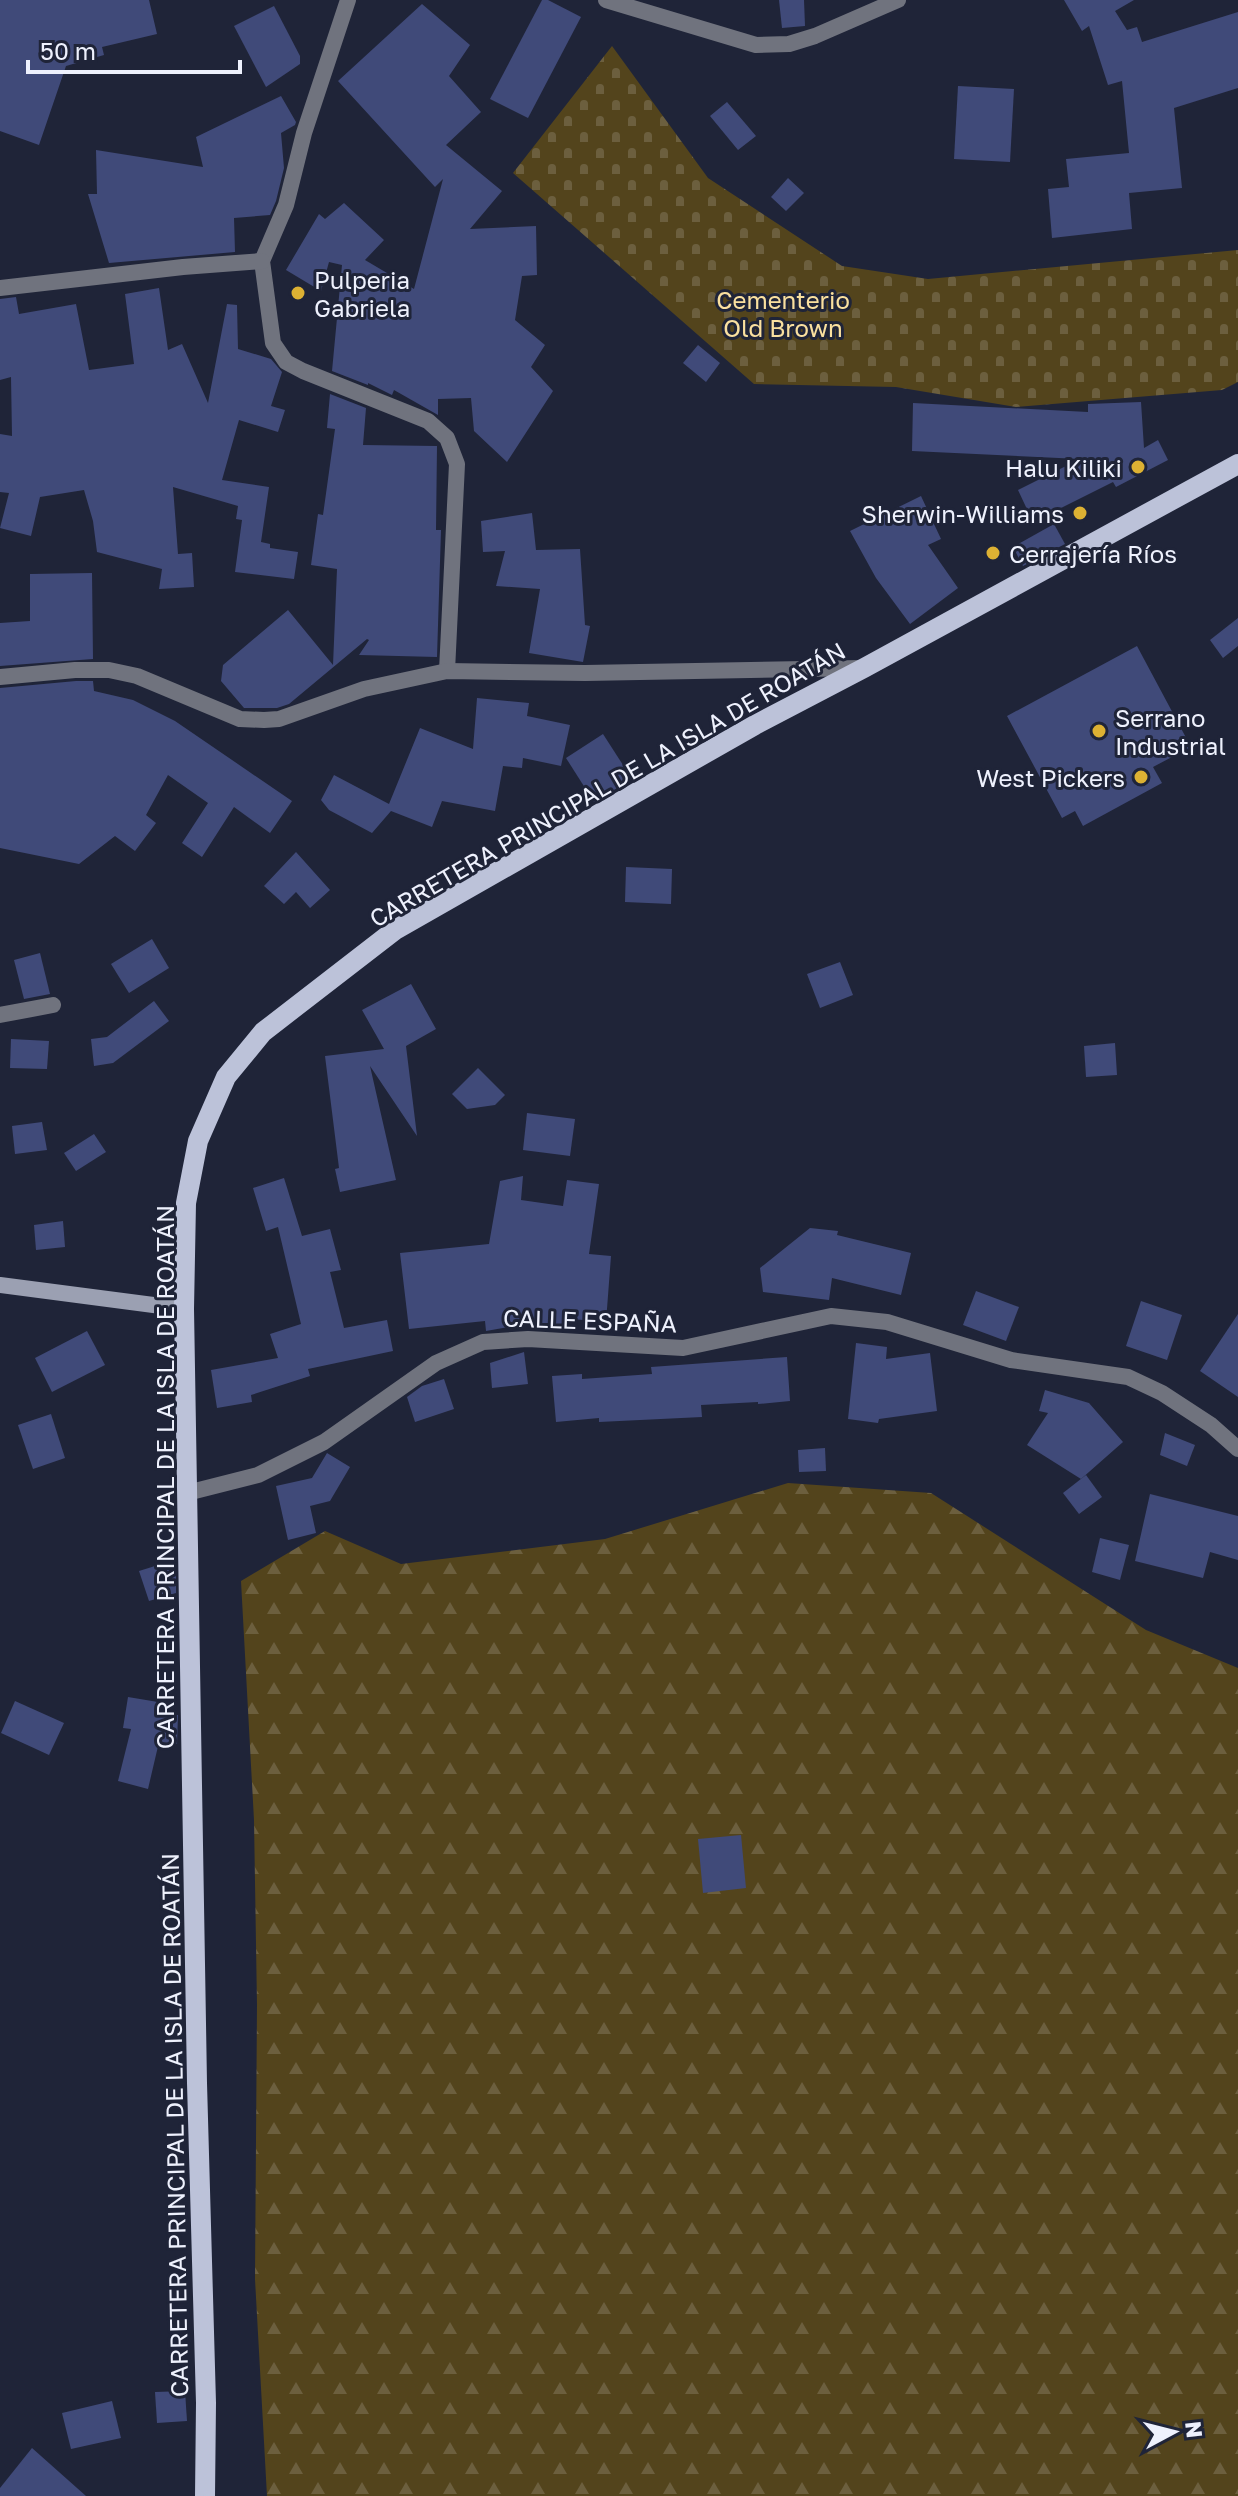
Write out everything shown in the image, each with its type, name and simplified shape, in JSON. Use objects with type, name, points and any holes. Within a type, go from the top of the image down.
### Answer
[{"type":"main road","name":"CARRETERA PRINCIPAL DE LA ISLA DE ROATÁN","points":[[205,2496],[206,2403],[197,2083],[184,1309],[186,1203],[198,1141],[226,1077],[263,1032],[395,930],[741,732],[1238,464]]},
{"type":"street","points":[[348,0],[304,133],[286,205],[262,261],[273,343],[286,362],[428,421],[447,438],[457,464],[447,671]]},
{"type":"street","points":[[606,0],[756,45],[789,44],[802,40],[898,0]]},
{"type":"street","points":[[0,288],[262,261]]},
{"type":"street","points":[[0,677],[109,670],[137,676],[240,719],[264,720],[279,719],[364,689],[447,671],[585,673],[864,668]]},
{"type":"street","points":[[0,1015],[53,1005]]},
{"type":"street","points":[[0,1285],[184,1309]]},
{"type":"street","name":"CALLE ESPAÑA","points":[[187,1493],[258,1475],[324,1442],[436,1363],[483,1342],[528,1339],[683,1348],[831,1316],[887,1322],[1011,1360],[1128,1377],[1162,1393],[1211,1425],[1238,1449]]},
{"type":"green space","name":"Cementerio Old Brown","points":[[612,46],[708,178],[842,266],[928,279],[1238,250],[1238,382],[1222,390],[1016,407],[896,387],[754,384],[513,173]]},
{"type":"green space","points":[[788,1483],[931,1493],[1146,1630],[1238,1668],[1238,2496],[267,2496],[255,2279],[257,2005],[254,1820],[241,1581],[325,1531],[401,1564],[605,1539]]},
{"type":"building","points":[[0,0],[149,0],[157,34],[102,47],[104,55],[66,66],[39,145],[0,131]]},
{"type":"building","points":[[542,0],[581,17],[528,118],[490,99]]},
{"type":"building","points":[[779,0],[804,0],[805,26],[782,28]]},
{"type":"building","points":[[1064,0],[1134,0],[1115,11],[1127,30],[1137,27],[1142,42],[1238,12],[1238,88],[1174,108],[1182,188],[1129,193],[1132,229],[1052,238],[1048,189],[1069,187],[1066,159],[1129,153],[1122,81],[1108,85],[1089,26],[1082,31]]},
{"type":"building","points":[[422,4],[470,45],[449,76],[481,112],[446,145],[502,191],[470,229],[536,226],[537,275],[522,276],[515,320],[545,345],[531,367],[553,391],[507,462],[474,431],[471,398],[438,399],[438,415],[394,390],[392,395],[332,371],[342,265],[329,262],[321,291],[286,270],[319,214],[325,219],[344,203],[384,240],[365,260],[414,289],[443,179],[435,187],[338,81]]},
{"type":"building","points":[[274,6],[300,56],[300,64],[266,87],[234,26]]},
{"type":"building","points":[[958,86],[1014,89],[1010,162],[954,159]]},
{"type":"building","points":[[281,96],[296,122],[281,133],[284,168],[276,201],[270,215],[234,218],[235,252],[109,263],[88,194],[97,194],[96,150],[203,167],[196,137]]},
{"type":"building","points":[[727,102],[756,136],[738,150],[710,116]]},
{"type":"building","points":[[788,178],[804,193],[786,211],[771,197]]},
{"type":"building","points":[[159,288],[168,350],[182,344],[208,403],[227,304],[237,305],[238,349],[271,359],[282,372],[271,406],[285,410],[278,432],[239,420],[222,480],[269,487],[261,542],[270,544],[270,548],[298,552],[294,579],[235,572],[242,520],[236,519],[238,506],[173,487],[178,554],[192,553],[194,587],[159,589],[162,569],[97,552],[93,521],[84,490],[40,497],[31,536],[0,528],[9,493],[0,492],[0,434],[12,436],[11,377],[0,380],[0,299],[16,297],[19,314],[76,304],[89,370],[134,364],[125,294]]},
{"type":"building","points":[[698,345],[720,363],[706,382],[683,363]]},
{"type":"building","points":[[330,394],[366,408],[363,445],[437,446],[436,530],[441,530],[437,657],[359,655],[367,639],[289,704],[277,708],[244,708],[221,681],[223,665],[288,610],[333,665],[337,569],[311,565],[318,514],[323,515],[335,429],[327,428]]},
{"type":"building","points":[[1141,402],[1144,448],[1158,440],[1168,460],[1116,487],[1113,482],[1033,522],[1018,490],[1080,459],[912,451],[913,403],[1088,412],[1088,404]]},
{"type":"building","points":[[921,496],[941,539],[928,545],[958,588],[910,624],[876,578],[850,531]]},
{"type":"building","points":[[532,513],[536,550],[580,549],[585,625],[590,626],[583,662],[529,653],[540,589],[496,586],[505,551],[483,552],[481,521]]},
{"type":"building","points":[[1054,524],[1065,544],[1023,566],[1013,547]]},
{"type":"building","points":[[92,573],[93,659],[0,666],[0,623],[30,621],[30,574]]},
{"type":"building","points":[[1238,618],[1238,646],[1223,658],[1210,640]]},
{"type":"building","name":"Serrano Industrial","points":[[1137,646],[1191,747],[1153,767],[1162,783],[1083,826],[1075,811],[1062,818],[1007,716]]},
{"type":"building","points":[[93,681],[94,691],[133,700],[175,721],[292,801],[270,833],[234,807],[202,857],[182,843],[208,803],[168,775],[146,815],[156,823],[135,851],[115,836],[79,864],[0,848],[0,688]]},
{"type":"building","points":[[477,698],[529,703],[527,716],[570,725],[561,766],[523,758],[522,768],[503,766],[495,811],[442,801],[432,827],[391,811],[372,833],[329,810],[321,800],[334,775],[389,804],[420,728],[473,749]]},
{"type":"building","points":[[603,734],[632,779],[594,802],[566,758]]},
{"type":"building","points":[[296,852],[330,890],[310,908],[296,892],[284,904],[264,886]]},
{"type":"building","points":[[626,867],[672,869],[671,904],[625,902]]},
{"type":"building","points":[[152,939],[169,968],[129,993],[111,964]]},
{"type":"building","points":[[40,953],[50,994],[24,999],[14,960]]},
{"type":"building","points":[[840,962],[853,995],[820,1008],[807,974]]},
{"type":"building","points":[[411,984],[436,1029],[406,1046],[417,1136],[370,1066],[396,1180],[340,1192],[335,1169],[339,1168],[325,1056],[384,1049],[362,1010]]},
{"type":"building","points":[[154,1001],[169,1021],[113,1063],[94,1066],[91,1039],[107,1037]]},
{"type":"building","points":[[11,1039],[49,1041],[47,1069],[10,1068]]},
{"type":"building","points":[[1115,1043],[1117,1075],[1086,1077],[1084,1046]]},
{"type":"building","points":[[478,1068],[505,1095],[495,1105],[467,1109],[452,1094]]},
{"type":"building","points":[[527,1113],[575,1119],[570,1156],[523,1150]]},
{"type":"building","points":[[42,1122],[47,1150],[15,1154],[12,1126]]},
{"type":"building","points":[[94,1134],[106,1152],[76,1171],[64,1153]]},
{"type":"building","points":[[523,1176],[521,1200],[563,1206],[567,1180],[599,1184],[589,1254],[611,1256],[606,1322],[572,1319],[572,1325],[538,1322],[486,1331],[485,1321],[409,1329],[400,1253],[489,1244],[500,1181]]},
{"type":"building","points":[[284,1178],[302,1236],[330,1229],[341,1270],[330,1272],[344,1328],[387,1320],[393,1351],[308,1369],[310,1376],[251,1395],[252,1402],[217,1408],[211,1370],[278,1358],[270,1334],[301,1324],[278,1227],[266,1231],[253,1188]]},
{"type":"building","points":[[63,1221],[65,1247],[36,1250],[34,1225]]},
{"type":"building","points":[[810,1228],[838,1231],[837,1235],[911,1253],[901,1295],[832,1278],[829,1300],[763,1292],[760,1268]]},
{"type":"building","points":[[976,1291],[1019,1307],[1006,1341],[963,1325]]},
{"type":"building","points":[[1141,1301],[1182,1315],[1167,1360],[1126,1346]]},
{"type":"building","points":[[1238,1314],[1238,1397],[1200,1371]]},
{"type":"building","points":[[87,1331],[105,1365],[52,1392],[35,1358]]},
{"type":"building","points":[[856,1343],[887,1347],[886,1359],[930,1353],[937,1411],[879,1419],[878,1423],[848,1419]]},
{"type":"building","points":[[524,1352],[528,1384],[492,1388],[490,1363]]},
{"type":"building","points":[[787,1357],[790,1401],[701,1405],[702,1417],[599,1422],[599,1418],[556,1422],[552,1376],[582,1374],[582,1379],[652,1374],[651,1367]]},
{"type":"building","points":[[444,1379],[454,1409],[415,1422],[407,1397],[422,1386]]},
{"type":"building","points":[[1045,1390],[1089,1403],[1123,1442],[1081,1479],[1027,1445],[1048,1413],[1039,1411]]},
{"type":"building","points":[[51,1414],[65,1458],[33,1469],[18,1425]]},
{"type":"building","points":[[1165,1433],[1195,1445],[1187,1466],[1160,1455]]},
{"type":"building","points":[[825,1448],[826,1471],[799,1472],[798,1450]]},
{"type":"building","points":[[327,1453],[350,1467],[330,1501],[310,1506],[316,1533],[288,1540],[276,1486],[312,1478]]},
{"type":"building","points":[[1086,1475],[1102,1497],[1079,1514],[1063,1493]]},
{"type":"building","points":[[1150,1494],[1238,1516],[1238,1560],[1210,1552],[1203,1578],[1135,1561]]},
{"type":"building","points":[[1100,1538],[1129,1545],[1120,1580],[1092,1572]]},
{"type":"building","points":[[171,1561],[176,1577],[176,1593],[149,1601],[139,1571]]},
{"type":"building","points":[[128,1697],[158,1702],[156,1713],[178,1715],[177,1744],[159,1742],[148,1789],[118,1781],[131,1729],[123,1728]]},
{"type":"building","points":[[15,1701],[64,1723],[49,1755],[1,1733]]},
{"type":"building","points":[[741,1835],[746,1888],[703,1893],[698,1839]]},
{"type":"building","points":[[185,2391],[187,2421],[157,2423],[155,2392]]},
{"type":"building","points":[[112,2401],[121,2438],[71,2449],[62,2413]]},
{"type":"building","points":[[32,2448],[86,2496],[0,2496],[0,2488]]},
{"type":"place","name":"Pulperia Gabriela","points":[[298,293]]},
{"type":"place","name":"Halu Kiliki","points":[[1138,467]]},
{"type":"place","name":"Sherwin-Williams","points":[[1080,513]]},
{"type":"place","name":"Cerrajería Ríos","points":[[993,553]]},
{"type":"place","name":"Serrano Industrial","points":[[1099,731]]},
{"type":"place","name":"West Pickers","points":[[1141,777]]}]
